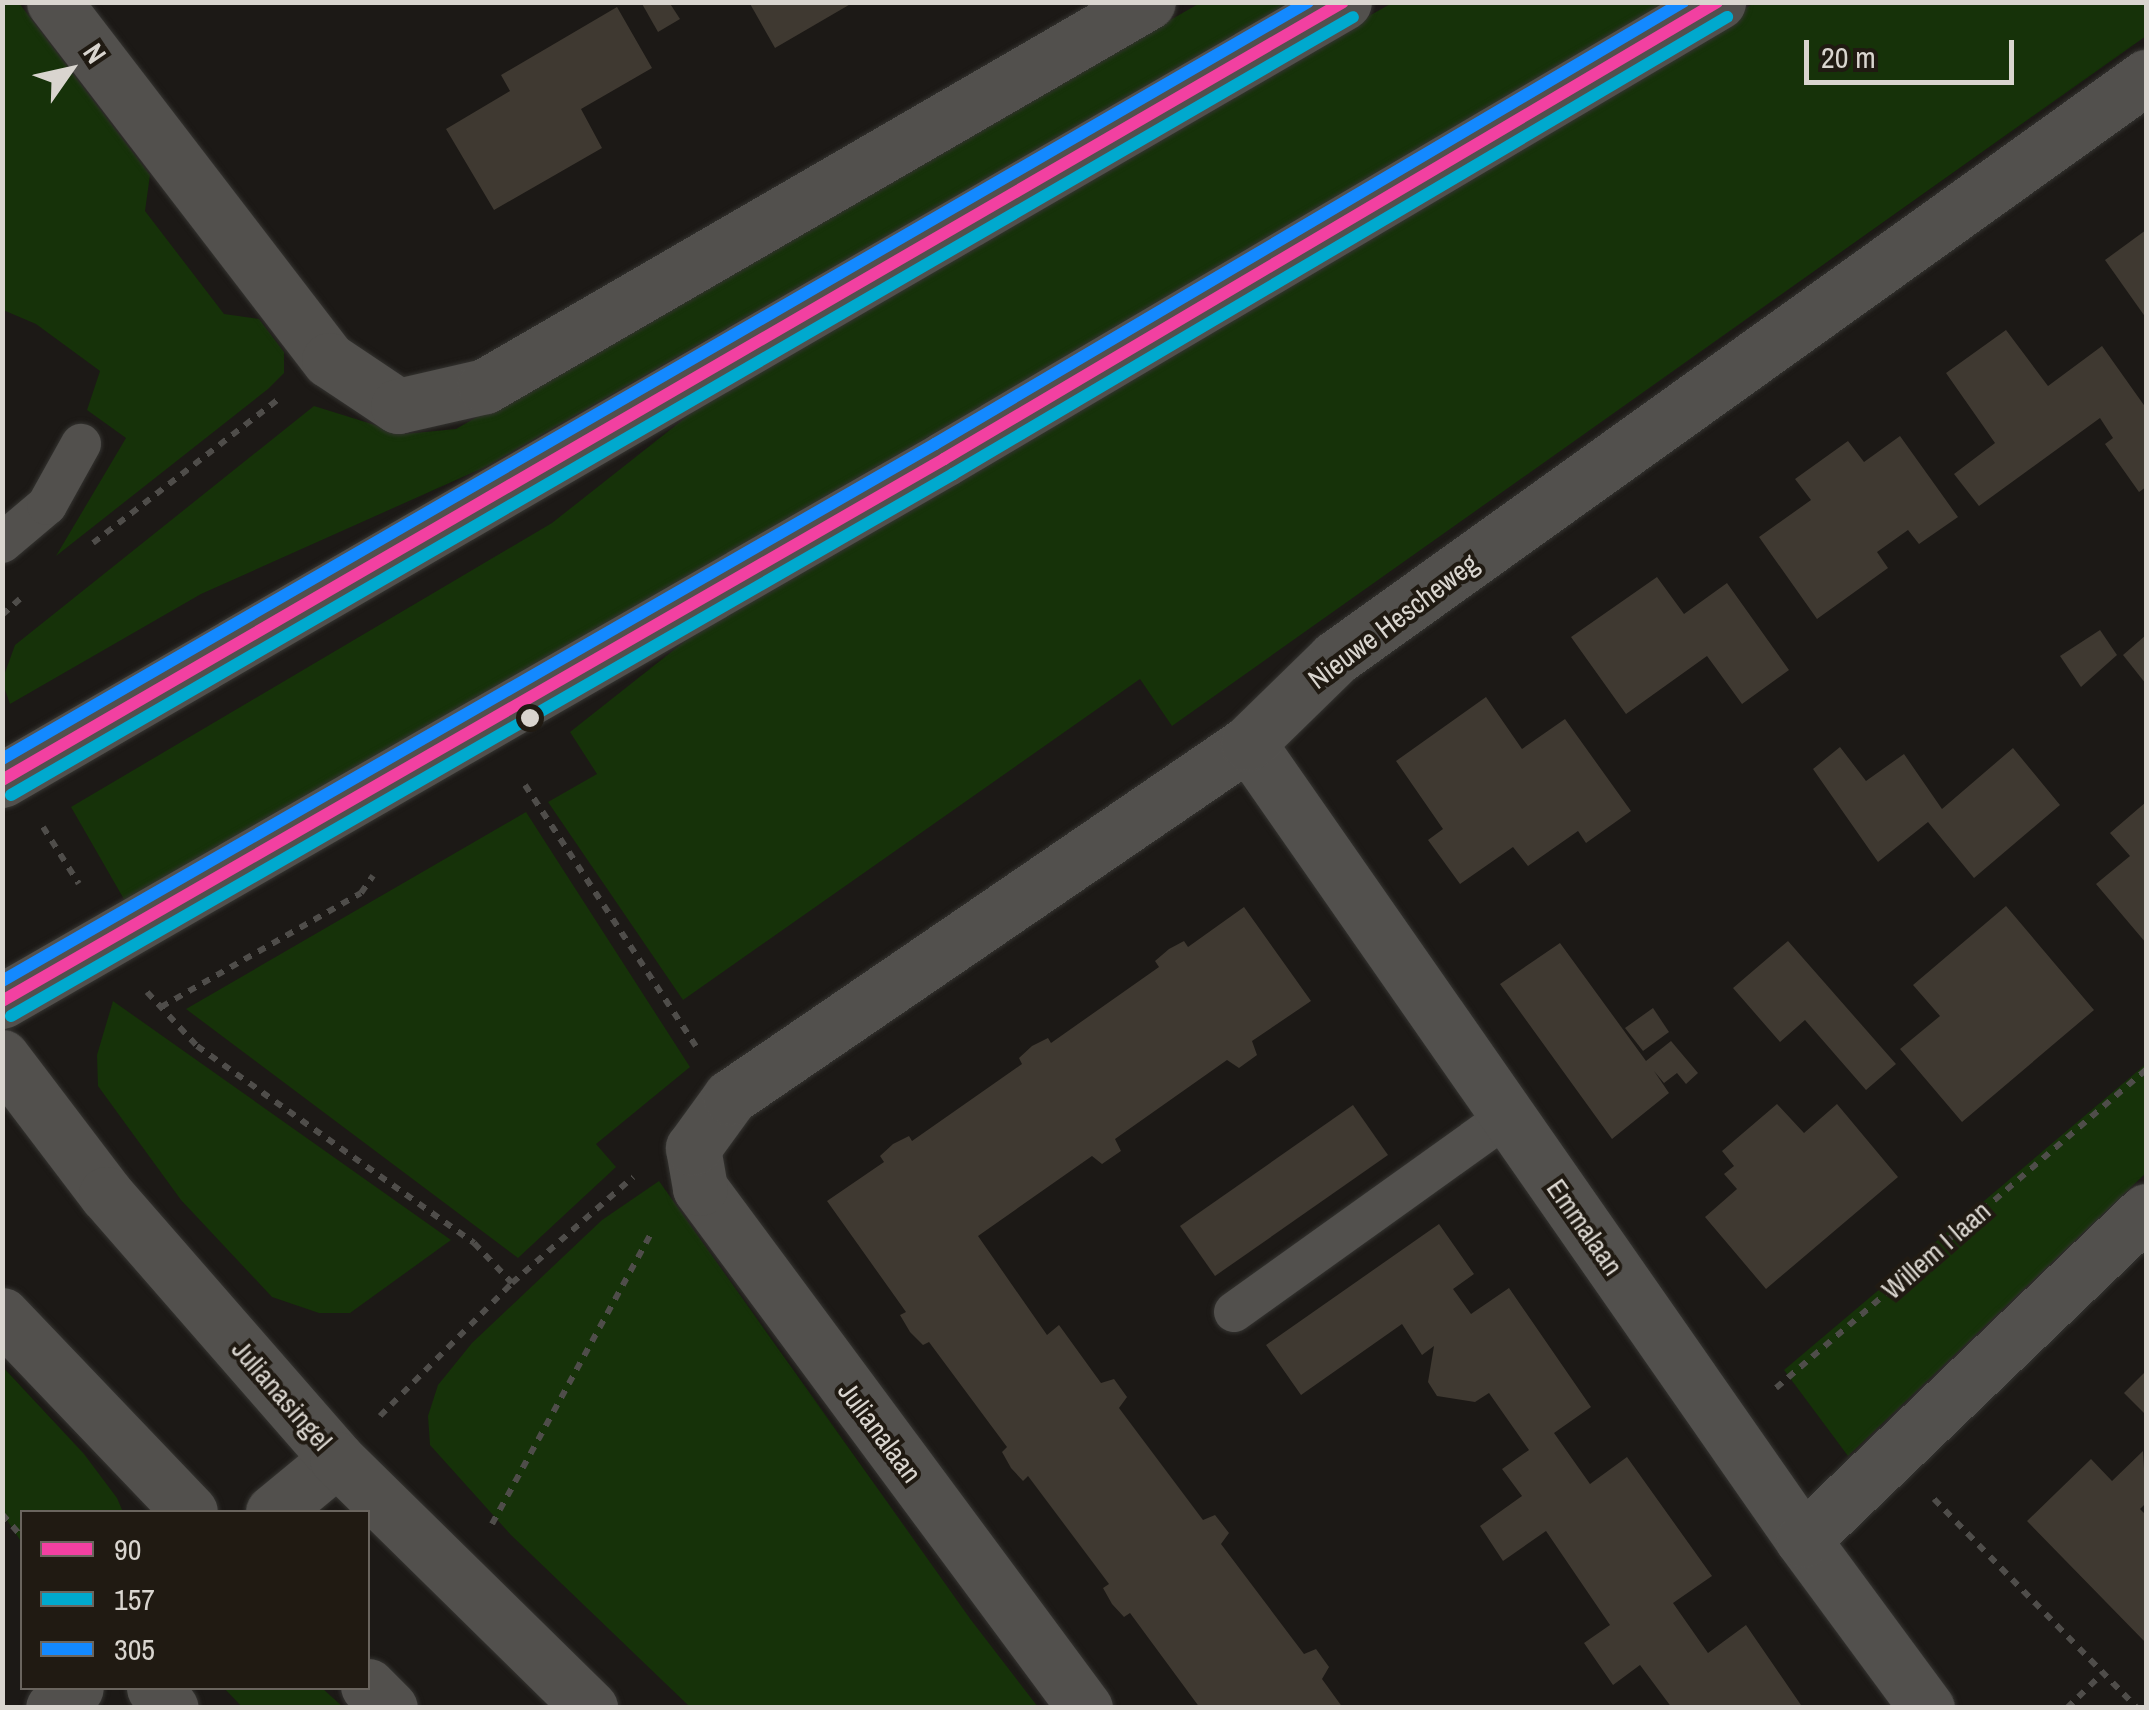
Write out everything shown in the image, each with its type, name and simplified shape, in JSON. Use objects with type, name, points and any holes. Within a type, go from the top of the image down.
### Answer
[{"type":"street","points":[[54,2],[329,360],[398,406],[485,386],[1148,2]]},
{"type":"street","points":[[7,778],[1344,2]]},
{"type":"street","points":[[2,1001],[961,449],[1718,2]]},
{"type":"street","name":"Nieuwe Hescheweg","points":[[696,1168],[730,1097],[1248,743],[1335,658],[2146,77]]},
{"type":"street","name":"Emmalaan","points":[[1248,743],[1802,1540],[1927,1708]]},
{"type":"street","name":"Julianasingel","points":[[2,1057],[106,1194],[337,1459],[590,1708]]},
{"type":"street","name":"Julianalaan","points":[[696,1168],[1085,1708]]},
{"type":"street","points":[[1802,1540],[2146,1211]]},
{"type":"street","points":[[2,1315],[188,1510]]},
{"type":"street","points":[[275,1510],[337,1459]]},
{"type":"street","points":[[370,1688],[390,1708]]},
{"type":"street","points":[[54,1708],[74,1690]]},
{"type":"lane","points":[[2,543],[47,506],[80,444]]},
{"type":"lane","points":[[1234,1312],[1508,1116]]},
{"type":"path","points":[[86,548],[329,360]]},
{"type":"path","points":[[2,615],[33,587]]},
{"type":"path","points":[[7,778],[140,984],[197,1046],[474,1243],[512,1282]]},
{"type":"path","points":[[525,785],[730,1097]]},
{"type":"path","points":[[161,1007],[360,893],[374,876]]},
{"type":"path","name":"Willem I laan","points":[[1726,1430],[2146,1070]]},
{"type":"path","points":[[337,1459],[512,1282],[649,1163],[696,1168]]},
{"type":"path","points":[[460,1580],[662,1214],[696,1168]]},
{"type":"path","points":[[1891,1455],[2136,1708]]},
{"type":"path","points":[[2,1514],[20,1535]]},
{"type":"path","points":[[2067,1708],[2103,1673]]},
{"type":"green space","points":[[2,3],[19,3],[150,175],[145,211],[224,314],[259,319],[284,352],[284,373],[268,389],[56,556],[126,438],[87,410],[100,371],[36,324],[3,310]]},
{"type":"green space","points":[[1200,3],[1293,3],[485,467],[201,594],[10,704],[2,681],[15,645],[314,406],[404,434],[456,429]]},
{"type":"green space","points":[[1392,3],[1679,3],[125,901],[71,807],[552,523],[751,366]]},
{"type":"green space","points":[[1754,3],[2146,3],[2146,36],[1172,726],[1140,679],[683,1000],[548,802],[597,774],[570,732],[718,615],[1401,219]]},
{"type":"green space","points":[[526,812],[690,1067],[596,1144],[616,1167],[518,1258],[186,1009]]},
{"type":"green space","points":[[113,1001],[451,1240],[350,1313],[319,1313],[272,1297],[181,1200],[98,1086],[97,1055]]},
{"type":"green space","points":[[2146,1064],[2146,1173],[1848,1456],[1784,1370]]},
{"type":"green space","points":[[659,1181],[971,1620],[1038,1707],[690,1707],[511,1535],[430,1445],[428,1416],[438,1385],[472,1343],[602,1220]]},
{"type":"green space","points":[[2,1366],[84,1454],[122,1510],[20,1510],[20,1540],[3,1514]]},
{"type":"green space","points":[[226,1690],[324,1690],[343,1707],[242,1707]]},
{"type":"building","points":[[641,2],[669,2],[680,19],[658,32]]},
{"type":"building","points":[[749,2],[854,2],[775,48]]},
{"type":"building","points":[[617,7],[652,68],[581,109],[602,148],[494,210],[446,129],[510,91],[501,75]]},
{"type":"building","points":[[2146,230],[2146,318],[2105,260]]},
{"type":"building","points":[[2006,330],[2048,386],[2102,346],[2146,408],[2146,487],[2139,492],[2105,444],[2113,438],[2100,418],[1979,506],[1954,474],[1995,443],[1946,373]]},
{"type":"building","points":[[1900,436],[1958,517],[1919,544],[1908,530],[1877,552],[1888,568],[1817,619],[1759,537],[1811,500],[1795,479],[1848,441],[1864,462]]},
{"type":"building","points":[[1657,577],[1684,614],[1727,583],[1789,670],[1742,704],[1707,656],[1626,714],[1571,637]]},
{"type":"building","points":[[2100,630],[2117,655],[2081,687],[2060,656]]},
{"type":"building","points":[[2146,635],[2146,684],[2123,655]]},
{"type":"building","points":[[1486,697],[1522,749],[1565,719],[1631,811],[1586,843],[1578,831],[1528,866],[1513,847],[1460,884],[1428,840],[1443,829],[1396,761]]},
{"type":"building","points":[[1840,747],[1866,781],[1904,754],[1942,809],[2013,748],[2060,805],[1974,878],[1928,822],[1878,862],[1813,769]]},
{"type":"building","points":[[2146,802],[2146,943],[2096,884],[2130,856],[2110,833]]},
{"type":"building","points":[[2006,906],[2094,1010],[1962,1122],[1900,1049],[1940,1016],[1913,985]]},
{"type":"building","points":[[1244,907],[1311,1001],[1252,1041],[1257,1055],[1239,1068],[1227,1060],[1115,1139],[1121,1151],[1102,1164],[1092,1156],[978,1236],[1047,1335],[1059,1325],[1101,1383],[1114,1379],[1127,1397],[1119,1408],[1203,1520],[1215,1515],[1229,1533],[1221,1544],[1304,1654],[1316,1649],[1329,1667],[1322,1679],[1343,1708],[1200,1708],[1130,1613],[1124,1617],[1112,1604],[1103,1588],[1109,1584],[1028,1476],[1023,1481],[1011,1468],[1002,1452],[1007,1447],[929,1342],[923,1345],[910,1332],[900,1315],[906,1312],[827,1201],[884,1162],[880,1156],[893,1144],[909,1136],[912,1141],[1022,1064],[1019,1058],[1032,1046],[1048,1038],[1051,1043],[1159,967],[1155,961],[1169,949],[1184,941],[1188,947]]},
{"type":"building","points":[[1788,941],[1896,1064],[1866,1090],[1805,1020],[1780,1042],[1733,988]]},
{"type":"building","points":[[1560,943],[1646,1061],[1671,1041],[1698,1073],[1686,1084],[1677,1073],[1664,1083],[1654,1071],[1669,1093],[1612,1139],[1500,984]]},
{"type":"building","points":[[1653,1008],[1669,1032],[1643,1051],[1625,1028]]},
{"type":"building","points":[[1777,1104],[1804,1133],[1837,1104],[1898,1177],[1766,1289],[1705,1217],[1737,1189],[1724,1174],[1734,1166],[1722,1151]]},
{"type":"building","points":[[1353,1105],[1388,1155],[1215,1276],[1180,1226]]},
{"type":"building","points":[[1439,1224],[1474,1274],[1453,1289],[1471,1314],[1509,1288],[1591,1407],[1554,1433],[1590,1484],[1627,1457],[1712,1576],[1673,1603],[1708,1653],[1746,1625],[1803,1708],[1672,1708],[1640,1665],[1613,1685],[1584,1643],[1610,1625],[1546,1531],[1503,1561],[1480,1526],[1522,1496],[1502,1469],[1529,1450],[1489,1393],[1475,1402],[1437,1396],[1428,1382],[1434,1346],[1422,1355],[1402,1324],[1301,1395],[1266,1345]]},
{"type":"building","points":[[2146,1371],[2146,1415],[2124,1393]]},
{"type":"building","points":[[2143,1451],[2146,1503],[2140,1509],[2146,1515],[2146,1643],[2027,1521],[2091,1459],[2112,1481]]},
{"type":"transit line","name":"305","points":[[2,759],[1308,2]]},
{"type":"transit line","name":"90","points":[[2,780],[1343,2]]},
{"type":"transit line","name":"305","points":[[2,981],[935,444],[1683,2]]},
{"type":"transit line","name":"90","points":[[2,1001],[944,459],[1717,2]]},
{"type":"transit line","name":"157","points":[[11,795],[1353,17]]},
{"type":"transit line","name":"157","points":[[11,1016],[953,474],[1727,17]]}]
